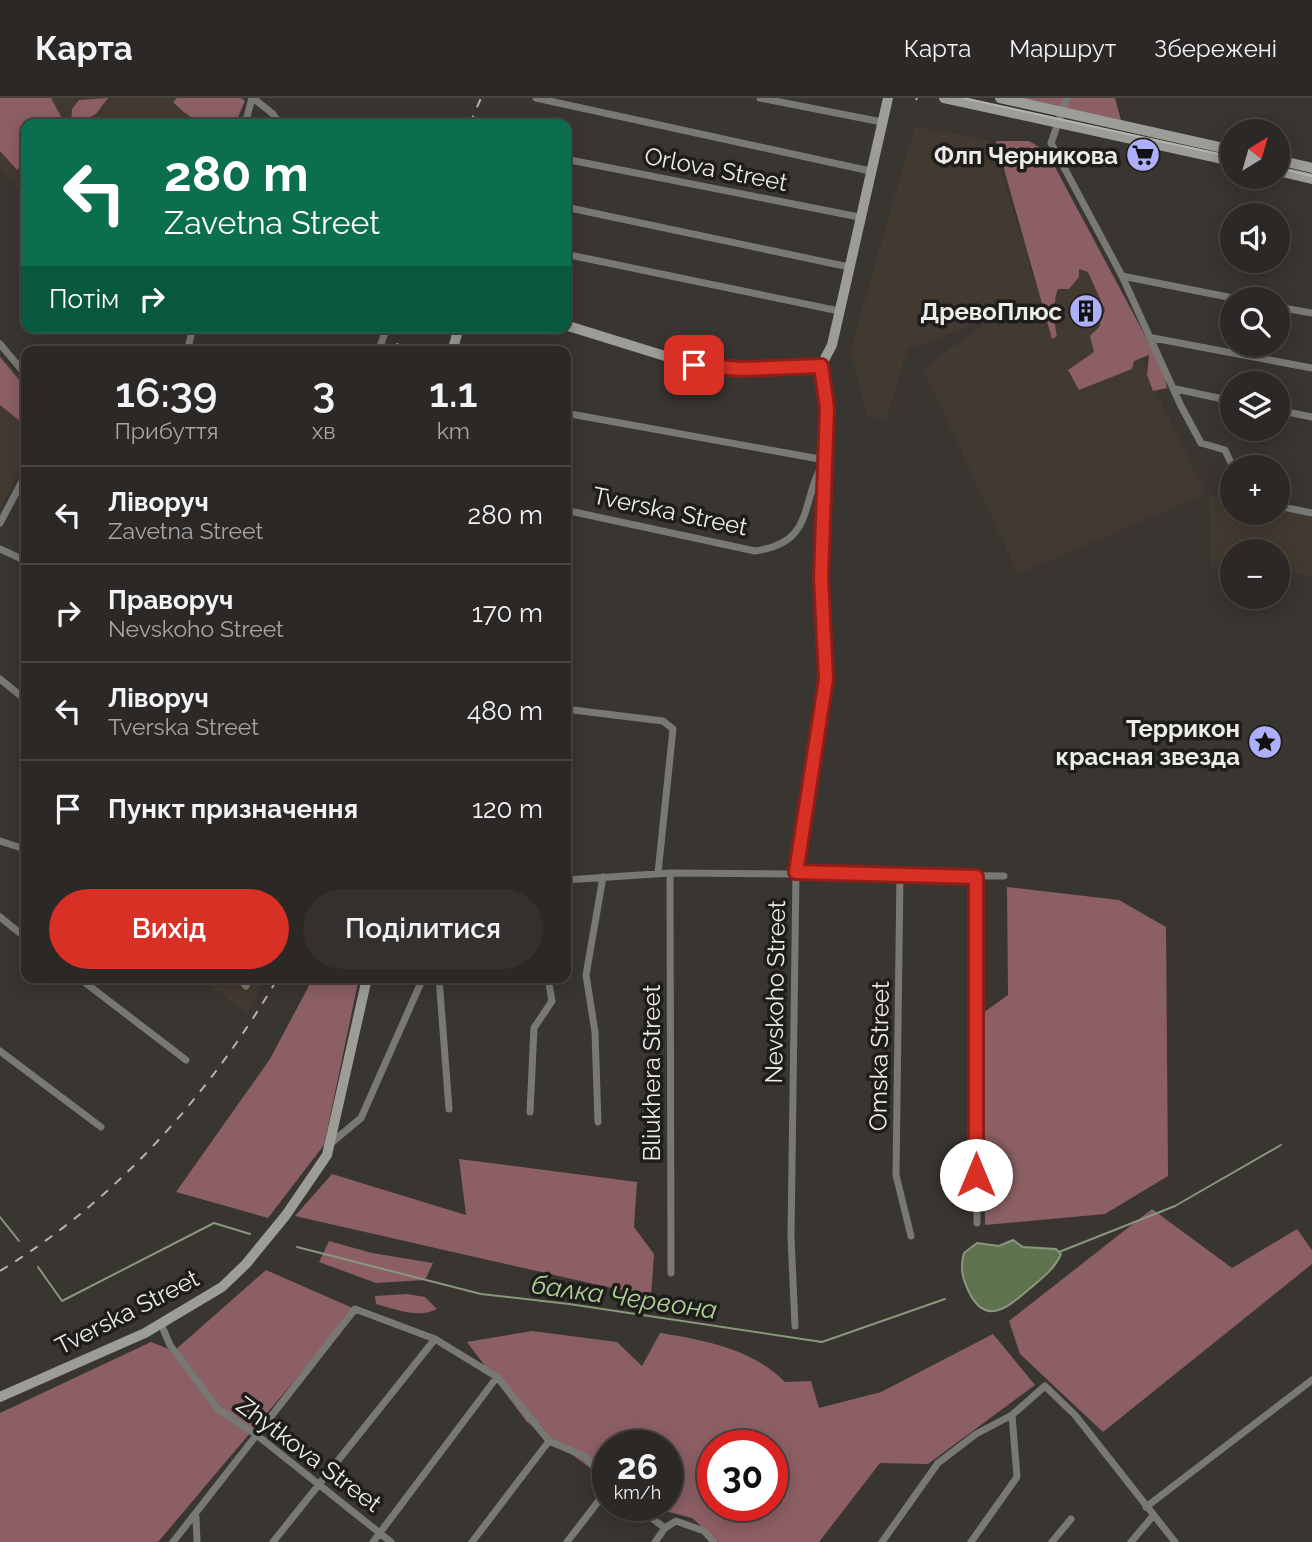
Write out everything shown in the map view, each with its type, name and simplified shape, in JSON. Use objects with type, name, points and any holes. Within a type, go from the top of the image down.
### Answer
[{"type":"main road","points":[[571,327],[694,365],[741,369],[821,366],[832,345],[888,98]]},
{"type":"main road","points":[[944,98],[1059,116],[1220,148]]},
{"type":"main road","points":[[1000,98],[1220,158]]},
{"type":"main road","points":[[1290,163],[1312,168]]},
{"type":"main road","points":[[1290,174],[1312,179]]},
{"type":"main road","name":"Tverska Street","points":[[0,1397],[161,1324],[222,1287],[246,1264],[286,1215],[327,1156],[366,983]]},
{"type":"street","points":[[247,119],[253,98],[276,119]]},
{"type":"street","name":"Orlova Street","points":[[536,98],[870,171]]},
{"type":"street","points":[[760,98],[882,122]]},
{"type":"street","points":[[1067,98],[1051,143],[1122,276],[1153,338],[1181,406],[1201,443],[1225,450],[1227,455]]},
{"type":"street","name":"Orlova Street","points":[[571,160],[859,217]]},
{"type":"street","points":[[571,208],[849,267]]},
{"type":"street","points":[[571,255],[839,311]]},
{"type":"street","points":[[1122,276],[1220,295]]},
{"type":"street","points":[[1290,309],[1312,313]]},
{"type":"street","points":[[1153,338],[1312,368]]},
{"type":"street","points":[[0,344],[21,368]]},
{"type":"street","name":"Nevskoho Street","points":[[795,1326],[791,1237],[796,872],[826,679],[821,578],[827,408],[821,366]]},
{"type":"street","points":[[1176,389],[1220,398]]},
{"type":"street","points":[[1290,413],[1312,418]]},
{"type":"street","points":[[571,414],[825,460]]},
{"type":"street","name":"Tverska Street","points":[[571,511],[755,551],[767,549],[793,537],[803,524],[818,471],[825,460]]},
{"type":"street","points":[[0,523],[21,483]]},
{"type":"street","points":[[1290,508],[1312,513]]},
{"type":"street","points":[[0,549],[21,559]]},
{"type":"street","points":[[0,679],[21,696]]},
{"type":"street","points":[[571,710],[663,721],[673,729],[658,873]]},
{"type":"street","points":[[0,841],[21,848]]},
{"type":"street","points":[[571,880],[658,873],[796,872],[1004,876]]},
{"type":"street","name":"Bliukhera Street","points":[[670,873],[671,1273]]},
{"type":"street","name":"Omska Street","points":[[900,875],[896,1175],[911,1236]]},
{"type":"street","points":[[598,1122],[595,1032],[586,975],[603,877]]},
{"type":"street","points":[[976,877],[976,1223]]},
{"type":"street","points":[[0,917],[21,934]]},
{"type":"street","points":[[86,983],[186,1060]]},
{"type":"street","points":[[329,1144],[361,1118],[421,983]]},
{"type":"street","points":[[439,983],[449,1109]]},
{"type":"street","points":[[530,1112],[534,1028],[552,1001],[549,983]]},
{"type":"street","points":[[0,1051],[101,1127]]},
{"type":"street","points":[[173,1542],[196,1516],[355,1309],[435,1339],[496,1377],[548,1441],[586,1457],[592,1465]]},
{"type":"street","name":"Zhytkova Street","points":[[161,1324],[170,1345],[218,1409],[258,1436],[391,1542]]},
{"type":"street","points":[[273,1542],[435,1339]]},
{"type":"street","points":[[373,1542],[496,1377]]},
{"type":"street","points":[[1146,1507],[1312,1380]]},
{"type":"street","points":[[882,1542],[938,1464],[976,1434],[1012,1415],[1045,1386],[1075,1415],[1175,1542]]},
{"type":"street","points":[[971,1542],[1017,1477],[1012,1415]]},
{"type":"street","points":[[472,1542],[548,1441]]},
{"type":"street","points":[[567,1542],[592,1510]]},
{"type":"street","points":[[196,1516],[197,1542]]},
{"type":"street","points":[[1132,1542],[1153,1516]]},
{"type":"street","points":[[1052,1542],[1071,1519]]},
{"type":"street","points":[[656,1521],[666,1528]]},
{"type":"street","points":[[654,1542],[676,1521],[704,1531],[714,1542]]},
{"type":"shaded area","points":[[0,98],[237,98],[244,105],[240,119],[21,119],[21,193],[0,167]]},
{"type":"shaded area","points":[[0,98],[51,98],[62,119],[21,119],[21,166],[17,170],[0,151]]},
{"type":"shaded area","points":[[108,98],[96,114],[86,119],[71,119],[72,109],[79,100]]},
{"type":"shaded area","points":[[177,98],[241,98],[245,101],[237,119],[195,119],[173,102]]},
{"type":"shaded area","points":[[1018,98],[1115,98],[1121,120]]},
{"type":"shaded area","points":[[915,126],[992,141],[1037,289],[1091,253],[1205,494],[1018,574],[923,368],[998,315],[907,350],[886,421],[867,415],[851,348]]},
{"type":"shaded area","points":[[996,141],[1029,141],[1047,152],[1164,371],[1167,388],[1153,391],[1147,375],[1149,355],[1134,361],[1132,369],[1079,390],[1068,370],[1094,352],[1090,336],[1099,327],[1105,310],[1088,272],[1079,269],[1079,277],[1069,289],[1058,289],[1054,312],[1057,336],[1052,339]]},
{"type":"shaded area","points":[[0,354],[21,378],[21,467],[0,509]]},
{"type":"shaded area","points":[[0,357],[21,382],[21,422],[0,405]]},
{"type":"shaded area","points":[[1209,495],[1220,497],[1220,525],[1290,525],[1290,512],[1312,517],[1312,577],[1290,572],[1290,539],[1220,539],[1220,566],[1211,568]]},
{"type":"shaded area","points":[[1007,887],[1119,900],[1166,927],[1168,1176],[1105,1214],[985,1225],[983,1013],[1008,995]]},
{"type":"shaded area","points":[[208,983],[263,983],[248,1014]]},
{"type":"shaded area","points":[[310,983],[358,983],[324,1145],[268,1218],[176,1192],[270,1059]]},
{"type":"shaded area","points":[[459,1159],[637,1182],[634,1227],[654,1254],[651,1297],[295,1216],[332,1174],[466,1215]]},
{"type":"shaded area","points":[[1152,1209],[1232,1268],[1297,1229],[1312,1250],[1312,1264],[1103,1432],[1020,1354],[1009,1321]]},
{"type":"shaded area","points":[[1013,1240],[1023,1247],[1056,1249],[1061,1254],[1047,1274],[1012,1303],[996,1311],[989,1311],[975,1301],[964,1281],[964,1253],[977,1243],[999,1246]]},
{"type":"shaded area","points":[[329,1241],[372,1253],[433,1263],[425,1280],[376,1283],[319,1262]]},
{"type":"shaded area","points":[[266,1270],[355,1309],[158,1542],[0,1542],[0,1413],[151,1342],[174,1351]]},
{"type":"shaded area","points":[[407,1294],[425,1297],[437,1309],[414,1313],[376,1304],[375,1296]]},
{"type":"shaded area","points":[[532,1331],[617,1342],[642,1366],[660,1333],[677,1336],[743,1354],[758,1361],[785,1382],[811,1381],[819,1408],[881,1392],[993,1334],[1035,1385],[928,1464],[880,1463],[819,1542],[719,1542],[692,1518],[683,1516],[683,1430],[592,1430],[592,1469],[527,1422],[467,1342]]},
{"type":"waterway","name":"балка Червона","points":[[1059,1252],[1175,1206],[1281,1145]]},
{"type":"waterway","name":"балка Червона","points":[[0,1217],[19,1241]]},
{"type":"waterway","name":"балка Червона","points":[[38,1267],[62,1301],[214,1223],[250,1234]]},
{"type":"waterway","name":"балка Червона","points":[[297,1247],[481,1294],[569,1304],[822,1342],[945,1299]]},
{"type":"tram line","points":[[963,98],[1220,154]]},
{"type":"tram line","points":[[1290,171],[1312,176]]},
{"type":"railway","points":[[472,119],[481,98]]},
{"type":"railway","points":[[397,346],[399,333]]},
{"type":"railway","points":[[0,1271],[43,1243],[83,1211],[157,1142],[222,1063],[275,983]]},
{"type":"place","name":"Флп Черникова","points":[[1143,155]]},
{"type":"place","name":"ДревоПлюс","points":[[1086,311]]},
{"type":"place","name":"Террикон красная звезда","points":[[1265,742]]},
{"type":"route","points":[[694,365],[741,369],[821,366],[827,408],[821,578],[826,679],[796,872],[976,877],[976,1175]]}]
